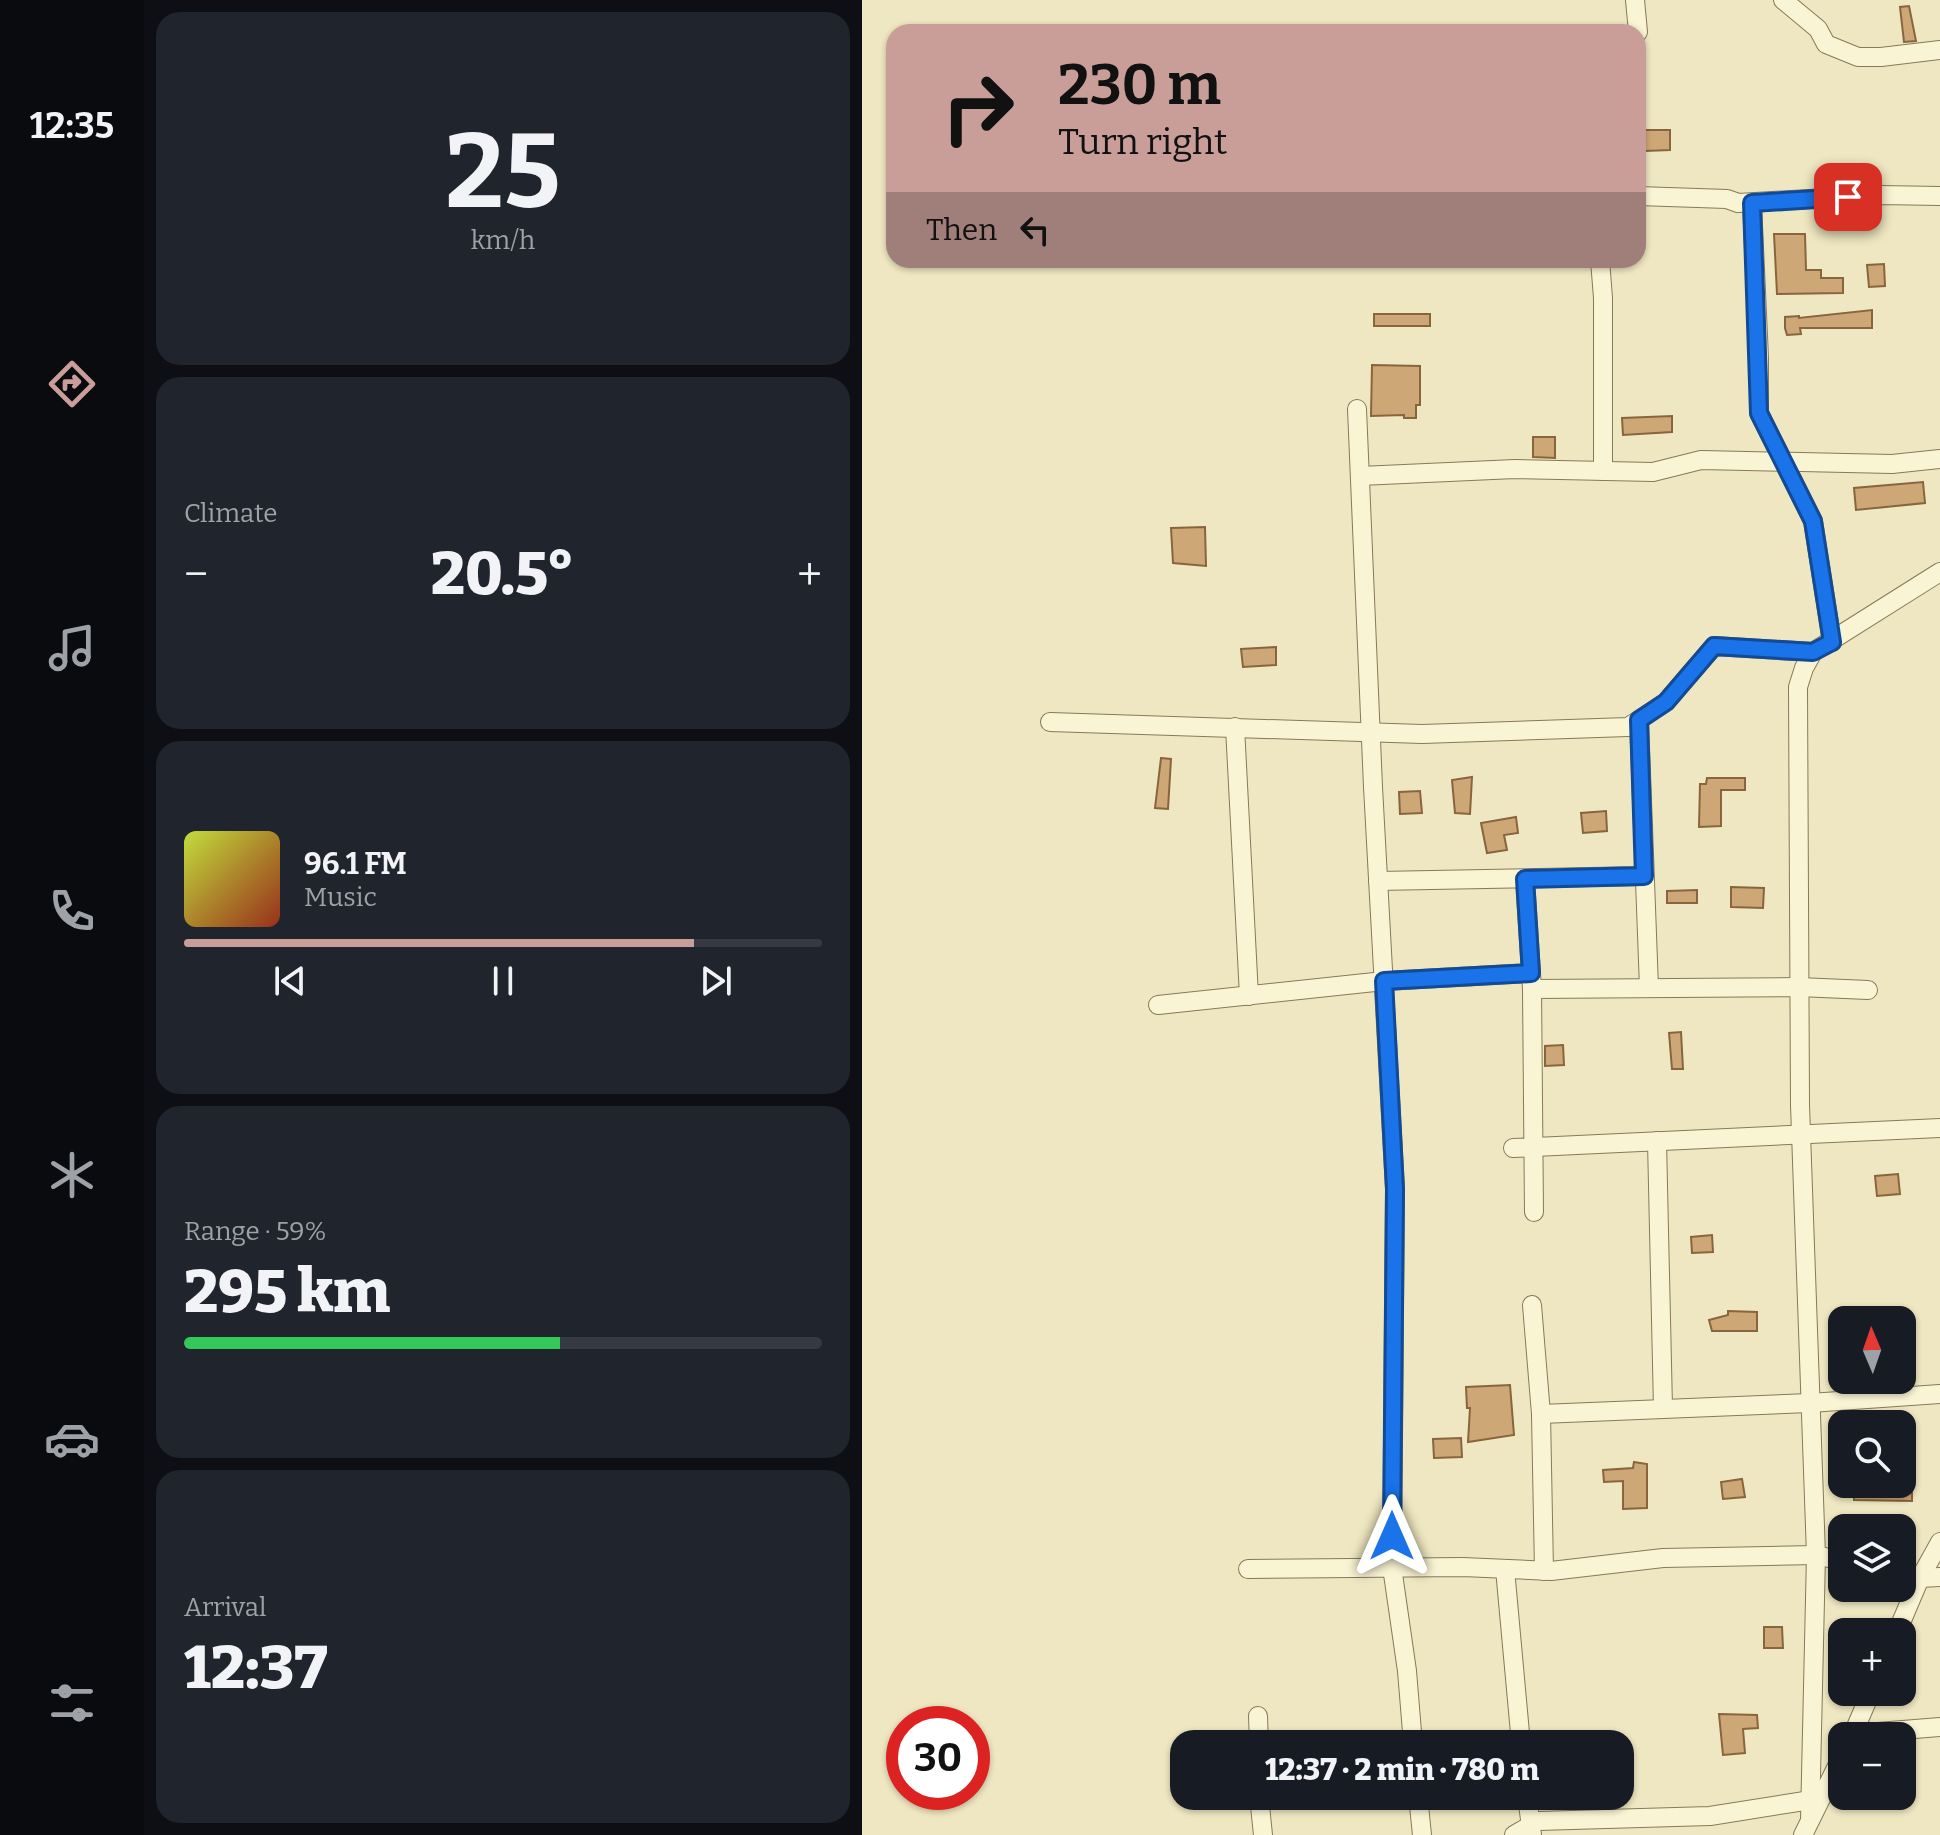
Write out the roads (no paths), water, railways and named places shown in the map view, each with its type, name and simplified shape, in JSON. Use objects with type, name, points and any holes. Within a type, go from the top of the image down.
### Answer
[{"type":"street","points":[[1635,0],[1637,24]]},
{"type":"street","points":[[1783,0],[1818,29],[1826,44],[1858,57],[1940,50]]},
{"type":"street","points":[[1646,196],[1752,203],[1880,195],[1940,196]]},
{"type":"street","points":[[1752,203],[1759,413],[1813,521],[1832,642]]},
{"type":"street","points":[[1601,268],[1603,471]]},
{"type":"street","points":[[1357,409],[1395,1189],[1392,1567],[1412,1730]]},
{"type":"street","points":[[1360,476],[1515,469],[1653,472],[1701,460],[1892,464],[1940,459]]},
{"type":"street","points":[[1050,722],[1422,734],[1628,727],[1666,702],[1714,646],[1813,652],[1940,572]]},
{"type":"street","points":[[1807,1828],[1811,1800],[1816,1555],[1801,1133],[1798,687],[1813,652]]},
{"type":"street","points":[[1639,720],[1649,988]]},
{"type":"street","points":[[1235,727],[1249,996]]},
{"type":"street","points":[[1378,881],[1644,876]]},
{"type":"street","points":[[1525,879],[1531,981],[1534,1212]]},
{"type":"street","points":[[1158,1005],[1384,981],[1531,981],[1649,988],[1868,990]]},
{"type":"street","points":[[1513,1148],[1940,1128]]},
{"type":"street","points":[[1657,1141],[1663,1408]]},
{"type":"street","points":[[1532,1305],[1541,1414],[1544,1571]]},
{"type":"street","points":[[1541,1414],[1810,1403],[1940,1394]]},
{"type":"street","points":[[1916,1570],[1940,1542]]},
{"type":"street","points":[[1248,1569],[1392,1567],[1544,1571],[1663,1558],[1816,1555],[1828,1558]]},
{"type":"street","points":[[1505,1569],[1520,1730]]},
{"type":"street","points":[[1916,1576],[1940,1577]]},
{"type":"street","points":[[1258,1716],[1258,1730]]},
{"type":"street","points":[[1916,1729],[1940,1727]]},
{"type":"street","points":[[1807,1828],[1828,1785]]},
{"type":"street","points":[[1525,1832],[1538,1821],[1710,1816],[1811,1800]]},
{"type":"street","points":[[1260,1810],[1263,1835]]},
{"type":"street","points":[[1419,1810],[1422,1835]]},
{"type":"street","points":[[1525,1832],[1526,1810]]}]
